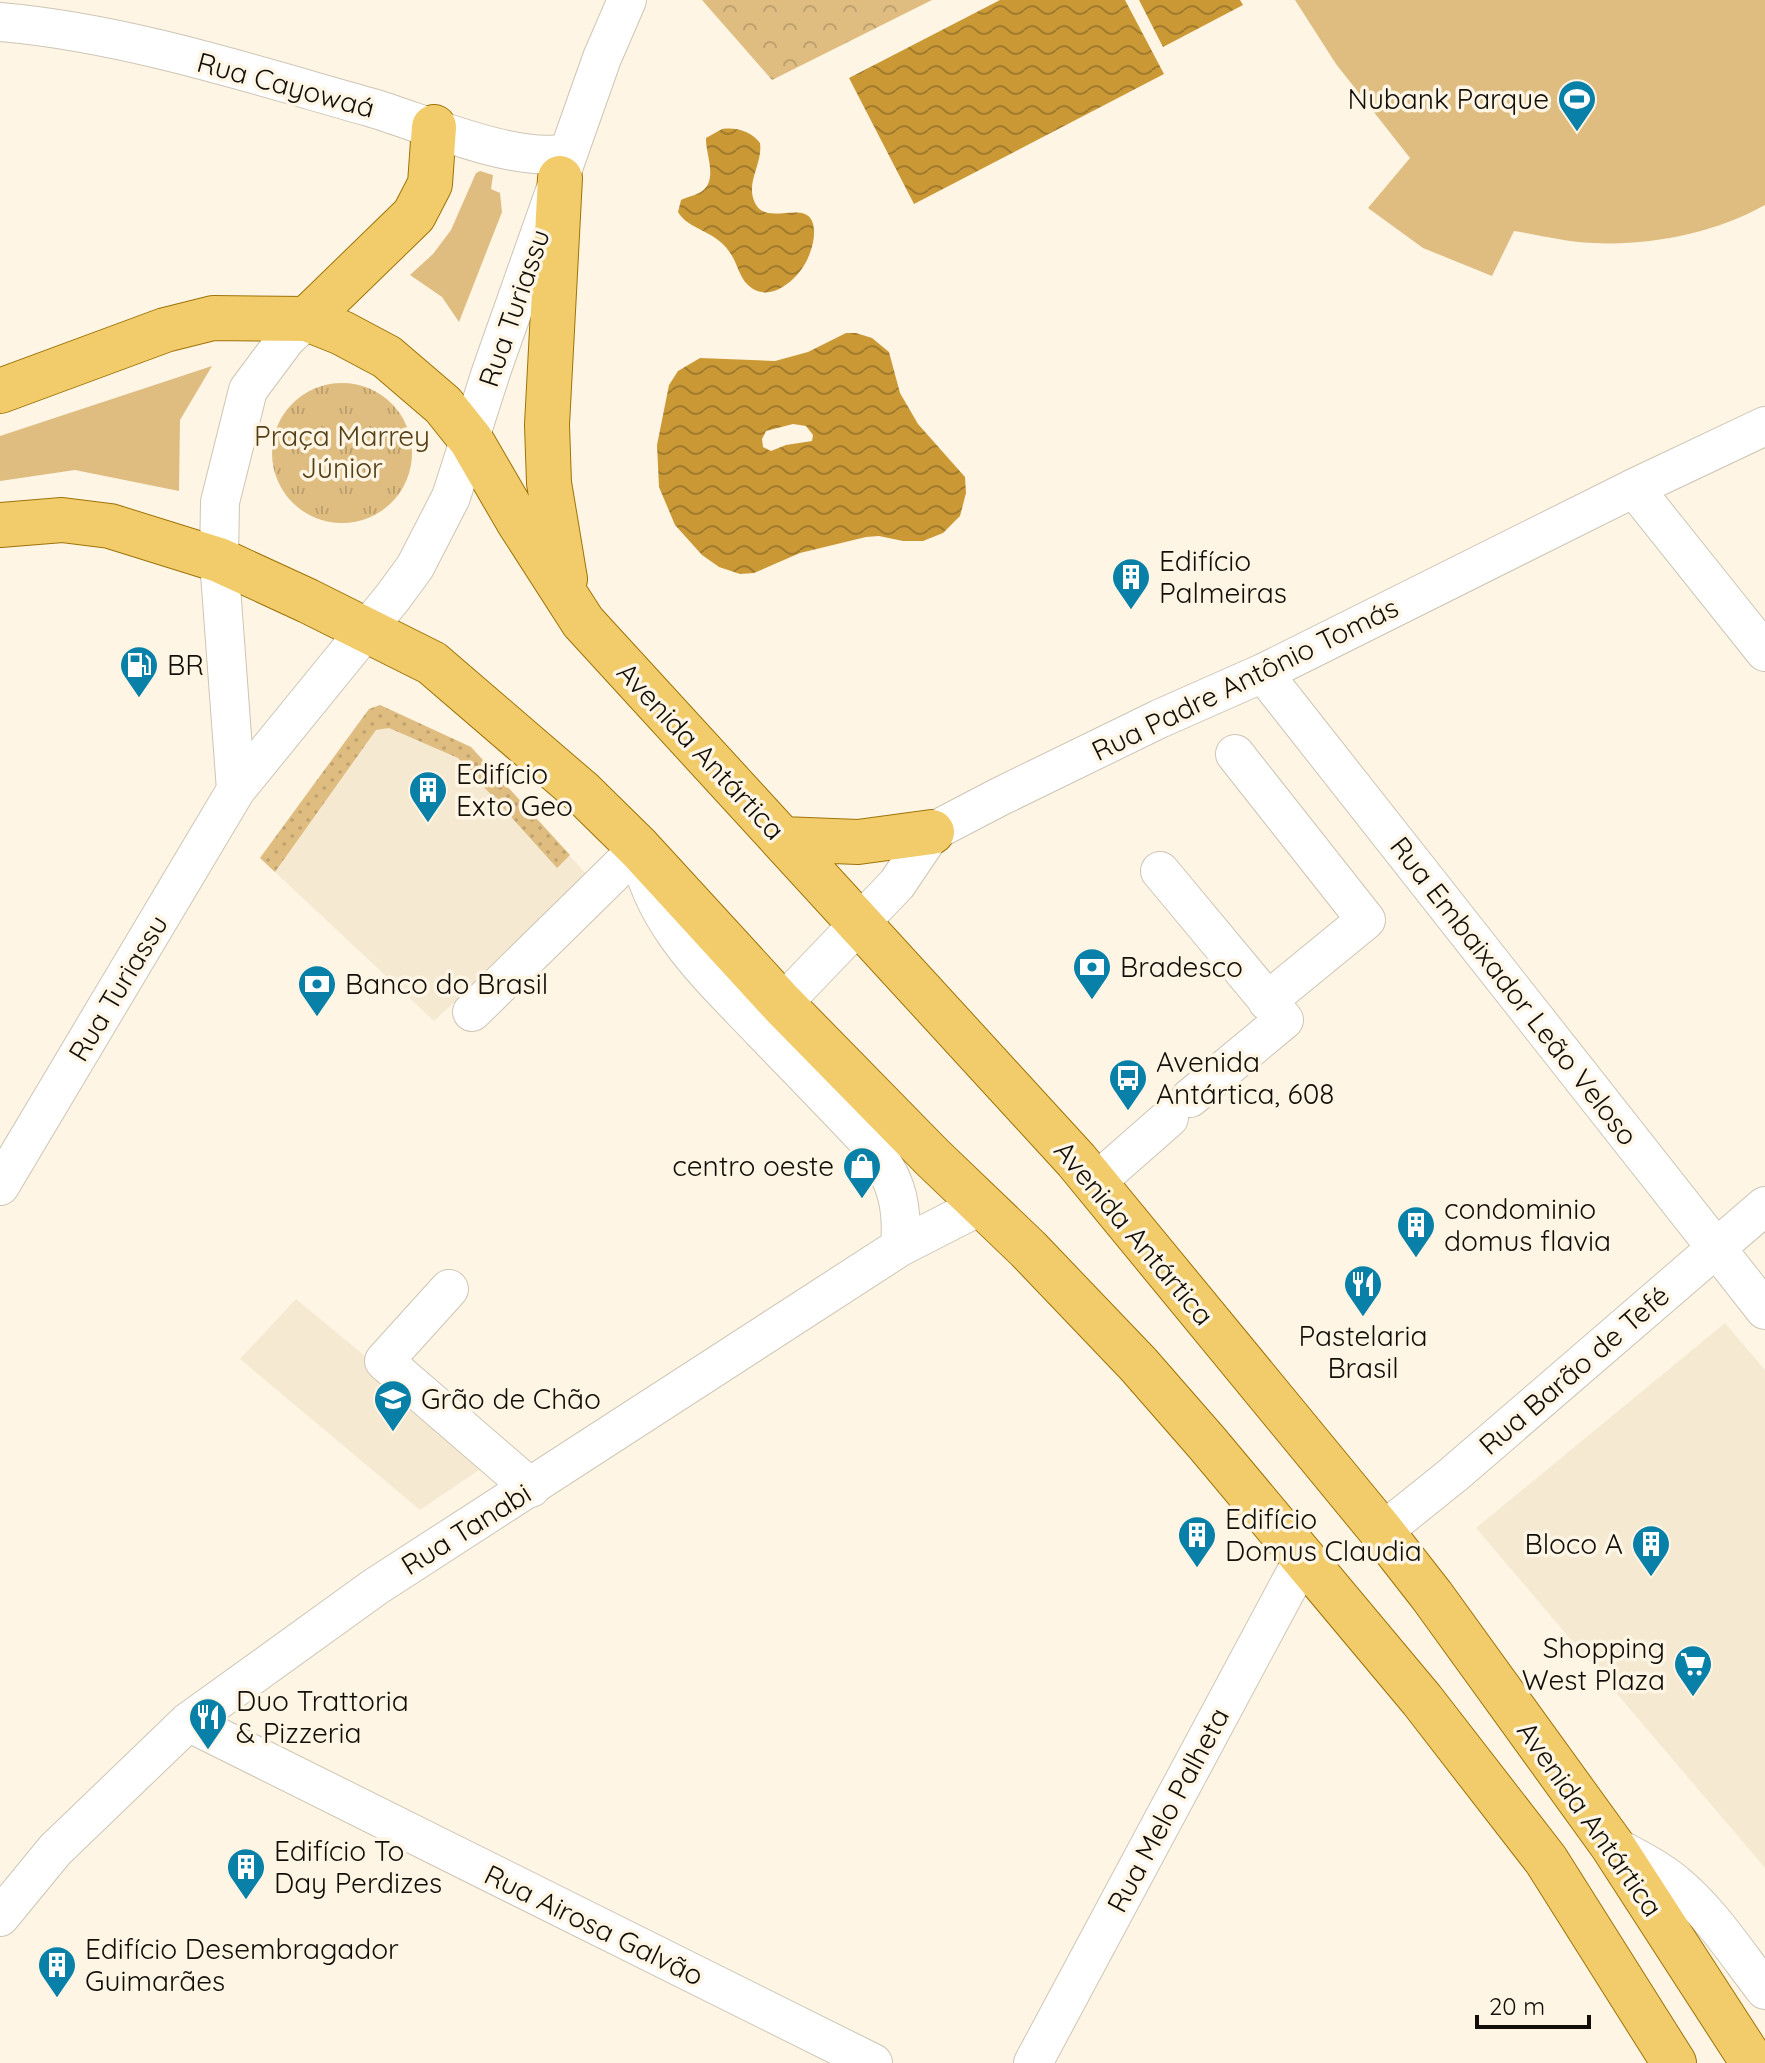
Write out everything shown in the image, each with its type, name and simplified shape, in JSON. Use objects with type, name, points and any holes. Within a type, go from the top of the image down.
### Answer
[{"type":"main road","points":[[307,319],[414,215],[430,184],[434,127]]},
{"type":"main road","points":[[565,165],[547,425],[554,523],[570,605]]},
{"type":"main road","points":[[0,391],[165,330],[213,318],[307,319],[387,357],[443,405],[471,440]]},
{"type":"main road","name":"Avenida Antártica","points":[[471,440],[583,622],[859,925],[973,1045],[1095,1183],[1382,1532],[1612,1845],[1753,2063]]},
{"type":"main road","points":[[0,525],[62,520],[110,526],[219,560],[432,663],[572,782],[639,848],[782,1004],[1028,1249],[1138,1364],[1422,1700],[1546,1860],[1674,2063]]},
{"type":"main road","points":[[782,839],[858,842],[932,832]]},
{"type":"street","name":"Rua Turiassu","points":[[471,440],[491,372],[602,58],[627,0]]},
{"type":"street","name":"Rua Cayowaá","points":[[0,22],[43,13],[507,150],[553,156],[565,165]]},
{"type":"street","points":[[236,790],[219,560],[220,502],[248,390],[286,339],[307,319]]},
{"type":"street","name":"Rua Padre Antônio Tomás","points":[[782,1004],[897,884],[932,832],[1765,426]]},
{"type":"street","points":[[365,629],[415,567],[451,497],[471,440]]},
{"type":"street","points":[[1634,488],[1765,652]]},
{"type":"street","name":"Rua Turiassu","points":[[0,1186],[236,790],[365,629]]},
{"type":"street","name":"Rua Embaixador Leão Veloso","points":[[1263,673],[1765,1310]]},
{"type":"street","points":[[1235,754],[1366,920],[1267,1001]]},
{"type":"street","points":[[472,1012],[639,848]]},
{"type":"street","points":[[639,848],[649,888],[680,939],[705,971],[864,1137],[886,1164],[898,1190],[902,1223],[900,1247]]},
{"type":"street","points":[[1095,1183],[1284,1020],[1160,871]]},
{"type":"street","name":"Rua Tanabi","points":[[0,1917],[55,1850],[188,1722],[375,1587],[900,1247],[982,1205]]},
{"type":"street","name":"Rua Barão de Tefé","points":[[1382,1532],[1765,1206]]},
{"type":"street","points":[[449,1289],[384,1361],[531,1488]]},
{"type":"street","name":"Rua Melo Palheta","points":[[1033,2063],[1304,1557]]},
{"type":"street","name":"Rua Airosa Galvão","points":[[188,1722],[873,2063]]},
{"type":"street","points":[[1612,1845],[1677,1884],[1711,1920],[1765,1990]]},
{"type":"shaded area","points":[[380,705],[471,747],[589,877],[434,1021],[260,858],[369,709]]},
{"type":"shaded area","name":"Grão de Chão","points":[[296,1299],[491,1462],[420,1510],[240,1359]]},
{"type":"shaded area","name":"Shopping West Plaza","points":[[1725,1323],[1765,1370],[1765,1868],[1476,1528]]},
{"type":"green space","points":[[702,0],[932,0],[772,80]]},
{"type":"green space","name":"Nubank Parque","points":[[1295,0],[1765,0],[1765,205],[1704,230],[1659,240],[1583,242],[1514,231],[1492,276],[1423,248],[1368,208],[1410,158],[1336,64]]},
{"type":"green space","points":[[480,171],[493,175],[491,189],[500,193],[502,212],[459,322],[442,297],[410,275],[433,254],[451,230],[476,173]]},
{"type":"green space","points":[[212,366],[180,420],[179,491],[75,470],[0,481],[0,436]]},
{"type":"green space","name":"Praça Marrey Júnior","points":[[342,383],[369,388],[392,403],[407,426],[412,453],[407,480],[392,503],[369,518],[342,523],[315,518],[292,503],[277,480],[272,453],[277,426],[292,403],[315,388]]},
{"type":"green space","points":[[380,705],[471,747],[570,855],[557,868],[458,758],[389,728],[376,730],[275,872],[260,858],[369,709]]},
{"type":"water","points":[[1000,0],[1125,0],[1164,74],[914,204],[849,78]]},
{"type":"water","points":[[1139,0],[1240,0],[1243,5],[1163,47]]},
{"type":"water","points":[[722,129],[743,131],[760,143],[752,195],[761,210],[769,213],[798,212],[806,214],[811,220],[814,236],[807,260],[792,280],[774,291],[754,290],[741,275],[725,246],[686,221],[678,212],[681,200],[699,193],[709,182],[706,138]]},
{"type":"water","points":[[846,333],[856,333],[872,338],[889,352],[900,393],[918,424],[965,477],[966,493],[960,516],[943,533],[923,541],[866,537],[800,553],[754,573],[740,574],[719,567],[702,555],[675,525],[659,487],[657,445],[669,385],[678,371],[700,358],[775,361],[808,352]],"holes":[[[793,424],[806,426],[813,435],[812,441],[771,451],[763,447],[762,439],[766,431]]]},
{"type":"place","name":"Nubank Parque","points":[[1577,133]]},
{"type":"place","name":"Edifício Palmeiras","points":[[1131,611]]},
{"type":"place","name":"BR","points":[[139,699]]},
{"type":"place","name":"Edifício Exto Geo","points":[[428,824]]},
{"type":"place","name":"Bradesco","points":[[1092,1001]]},
{"type":"place","name":"Banco do Brasil","points":[[317,1018]]},
{"type":"place","name":"Avenida Antártica, 608","points":[[1128,1112]]},
{"type":"place","name":"centro oeste","points":[[862,1200]]},
{"type":"place","name":"condominio domus flavia","points":[[1416,1259]]},
{"type":"place","name":"Pastelaria Brasil","points":[[1363,1318]]},
{"type":"place","name":"Grão de Chão","points":[[393,1433]]},
{"type":"place","name":"Edifício Domus Claudia","points":[[1197,1569]]},
{"type":"place","name":"Bloco A","points":[[1651,1578]]},
{"type":"place","name":"Shopping West Plaza","points":[[1693,1698]]},
{"type":"place","name":"Duo Trattoria & Pizzeria","points":[[208,1751]]},
{"type":"place","name":"Edifício To Day Perdizes","points":[[246,1901]]},
{"type":"place","name":"Edifício Desembragador Guimarães","points":[[57,1999]]}]
